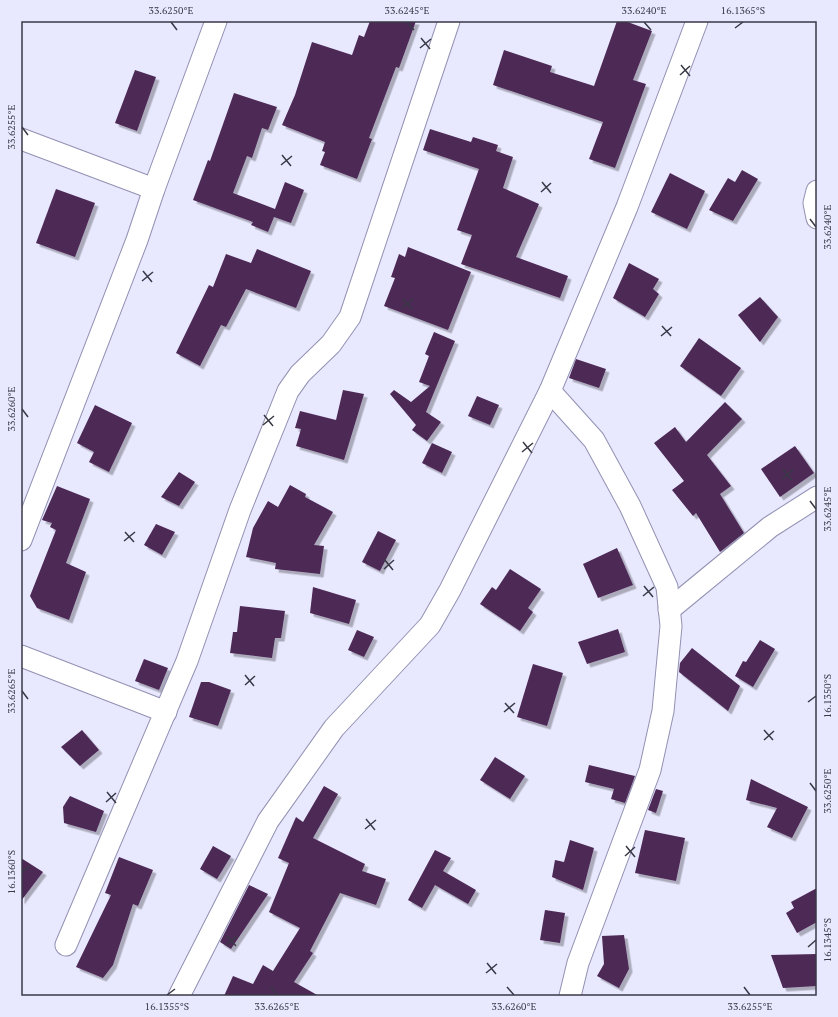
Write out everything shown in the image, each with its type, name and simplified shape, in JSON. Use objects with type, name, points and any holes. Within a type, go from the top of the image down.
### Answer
[{"type":"street","points":[[21,540],[137,240],[154,189],[216,21]]},
{"type":"street","points":[[66,945],[187,661],[240,510],[288,391],[300,374],[331,344],[350,317],[449,21]]},
{"type":"street","points":[[179,996],[268,820],[334,728],[430,625],[450,590],[550,392],[627,207],[697,21]]},
{"type":"street","points":[[21,139],[154,189]]},
{"type":"street","points":[[817,191],[814,203],[817,218]]},
{"type":"street","points":[[550,392],[594,440],[630,506],[667,587],[671,626],[663,711],[650,770],[578,963],[570,996]]},
{"type":"street","points":[[669,610],[770,528],[817,497]]},
{"type":"street","points":[[21,656],[166,712]]},
{"type":"building","points":[[370,21],[416,21],[399,68],[396,67],[369,138],[372,139],[357,179],[320,165],[325,152],[322,151],[325,142],[282,125],[295,95],[312,42],[352,55],[359,35],[364,37]]},
{"type":"building","points":[[617,21],[625,21],[652,31],[633,80],[646,84],[615,168],[589,159],[603,122],[493,85],[504,50],[552,66],[550,72],[594,86]]},
{"type":"building","points":[[135,70],[156,77],[137,131],[115,123]]},
{"type":"building","points":[[234,93],[277,107],[268,130],[262,128],[252,158],[247,156],[233,193],[275,209],[285,182],[304,190],[291,223],[274,217],[268,232],[251,225],[253,222],[193,200],[208,160],[210,161]]},
{"type":"building","points":[[430,129],[471,142],[473,137],[498,145],[496,151],[513,157],[503,188],[539,204],[516,257],[568,276],[560,298],[461,264],[472,235],[457,230],[479,169],[423,150]]},
{"type":"building","points":[[742,170],[758,179],[733,221],[709,210],[728,178],[735,182]]},
{"type":"building","points":[[670,173],[705,191],[687,229],[651,212]]},
{"type":"building","points":[[56,189],[95,203],[75,257],[36,243]]},
{"type":"building","points":[[408,247],[471,272],[448,330],[384,306],[395,278],[391,277],[399,254],[405,257]]},
{"type":"building","points":[[257,249],[311,271],[296,308],[246,289],[226,327],[221,325],[200,366],[176,353],[209,285],[213,287],[226,254],[251,263]]},
{"type":"building","points":[[629,263],[659,279],[653,289],[659,294],[645,317],[613,298]]},
{"type":"building","points":[[760,297],[778,317],[760,342],[738,315]]},
{"type":"building","points":[[434,332],[455,341],[426,412],[441,422],[427,441],[412,430],[416,425],[390,394],[394,390],[411,402],[430,386],[419,382],[429,356],[425,354]]},
{"type":"building","points":[[699,338],[741,368],[721,396],[680,366]]},
{"type":"building","points":[[576,359],[606,369],[599,388],[569,378]]},
{"type":"building","points":[[343,390],[364,394],[344,460],[296,446],[301,429],[295,428],[300,411],[336,420]]},
{"type":"building","points":[[477,396],[499,405],[490,425],[468,416]]},
{"type":"building","points":[[725,402],[742,419],[707,455],[731,486],[720,494],[744,533],[720,552],[696,513],[693,516],[672,490],[684,481],[654,443],[675,427],[686,442]]},
{"type":"building","points":[[95,405],[132,423],[109,472],[89,462],[94,452],[77,443]]},
{"type":"building","points":[[432,443],[452,452],[442,473],[422,463]]},
{"type":"building","points":[[795,446],[814,473],[780,497],[761,469]]},
{"type":"building","points":[[179,472],[195,482],[179,506],[161,497]]},
{"type":"building","points":[[290,485],[306,494],[305,497],[333,512],[314,545],[324,546],[320,574],[275,569],[276,563],[246,557],[253,528],[268,501],[278,507]]},
{"type":"building","points":[[57,486],[90,499],[66,563],[86,572],[69,620],[37,608],[30,596],[56,530],[50,527],[52,523],[42,520]]},
{"type":"building","points":[[156,524],[175,532],[162,555],[144,545]]},
{"type":"building","points":[[378,531],[396,540],[380,571],[362,562]]},
{"type":"building","points":[[617,548],[633,585],[598,598],[583,564]]},
{"type":"building","points":[[510,569],[541,589],[528,608],[533,612],[520,631],[480,604],[492,587],[496,590]]},
{"type":"building","points":[[313,587],[356,600],[349,624],[310,613]]},
{"type":"building","points":[[240,606],[285,611],[281,638],[275,638],[272,658],[230,653],[233,632],[237,632]]},
{"type":"building","points":[[618,629],[625,652],[587,664],[578,642]]},
{"type":"building","points":[[357,630],[374,637],[364,657],[348,650]]},
{"type":"building","points":[[760,640],[775,649],[753,687],[735,676],[743,661],[746,662]]},
{"type":"building","points":[[692,648],[740,686],[728,711],[679,672],[680,663]]},
{"type":"building","points":[[144,659],[168,668],[159,690],[135,681]]},
{"type":"building","points":[[533,664],[563,673],[547,726],[517,717]]},
{"type":"building","points":[[201,682],[209,682],[231,690],[218,726],[189,717]]},
{"type":"building","points":[[82,730],[99,750],[80,766],[61,747]]},
{"type":"building","points":[[495,757],[525,776],[510,799],[480,780]]},
{"type":"building","points":[[589,765],[635,776],[625,803],[611,799],[614,789],[585,782]]},
{"type":"building","points":[[751,779],[808,807],[792,838],[767,827],[777,808],[746,800]]},
{"type":"building","points":[[324,786],[338,794],[313,838],[365,864],[362,871],[386,879],[376,905],[340,893],[310,951],[313,953],[294,982],[319,996],[224,996],[233,976],[253,984],[263,965],[273,971],[300,928],[269,912],[289,863],[278,858],[296,817],[303,822]]},
{"type":"building","points":[[656,789],[663,791],[656,813],[648,810]]},
{"type":"building","points":[[70,796],[104,811],[96,832],[64,823],[63,807]]},
{"type":"building","points":[[645,830],[685,838],[676,881],[635,873]]},
{"type":"building","points":[[570,840],[594,848],[583,890],[552,877],[555,860],[564,862]]},
{"type":"building","points":[[213,846],[231,856],[217,879],[200,869]]},
{"type":"building","points":[[435,850],[451,858],[443,871],[476,890],[468,904],[435,885],[422,908],[408,900]]},
{"type":"building","points":[[119,857],[153,870],[138,906],[133,904],[113,965],[103,978],[76,967],[111,895],[105,893]]},
{"type":"building","points":[[21,858],[43,872],[21,901]]},
{"type":"building","points":[[249,885],[268,894],[231,949],[220,942]]},
{"type":"building","points":[[817,888],[817,922],[797,933],[786,913],[794,908],[791,902]]},
{"type":"building","points":[[545,910],[565,913],[560,943],[540,940]]},
{"type":"building","points":[[624,935],[629,969],[619,988],[597,976],[604,964],[602,936]]},
{"type":"building","points":[[817,954],[817,986],[783,988],[771,955]]}]
